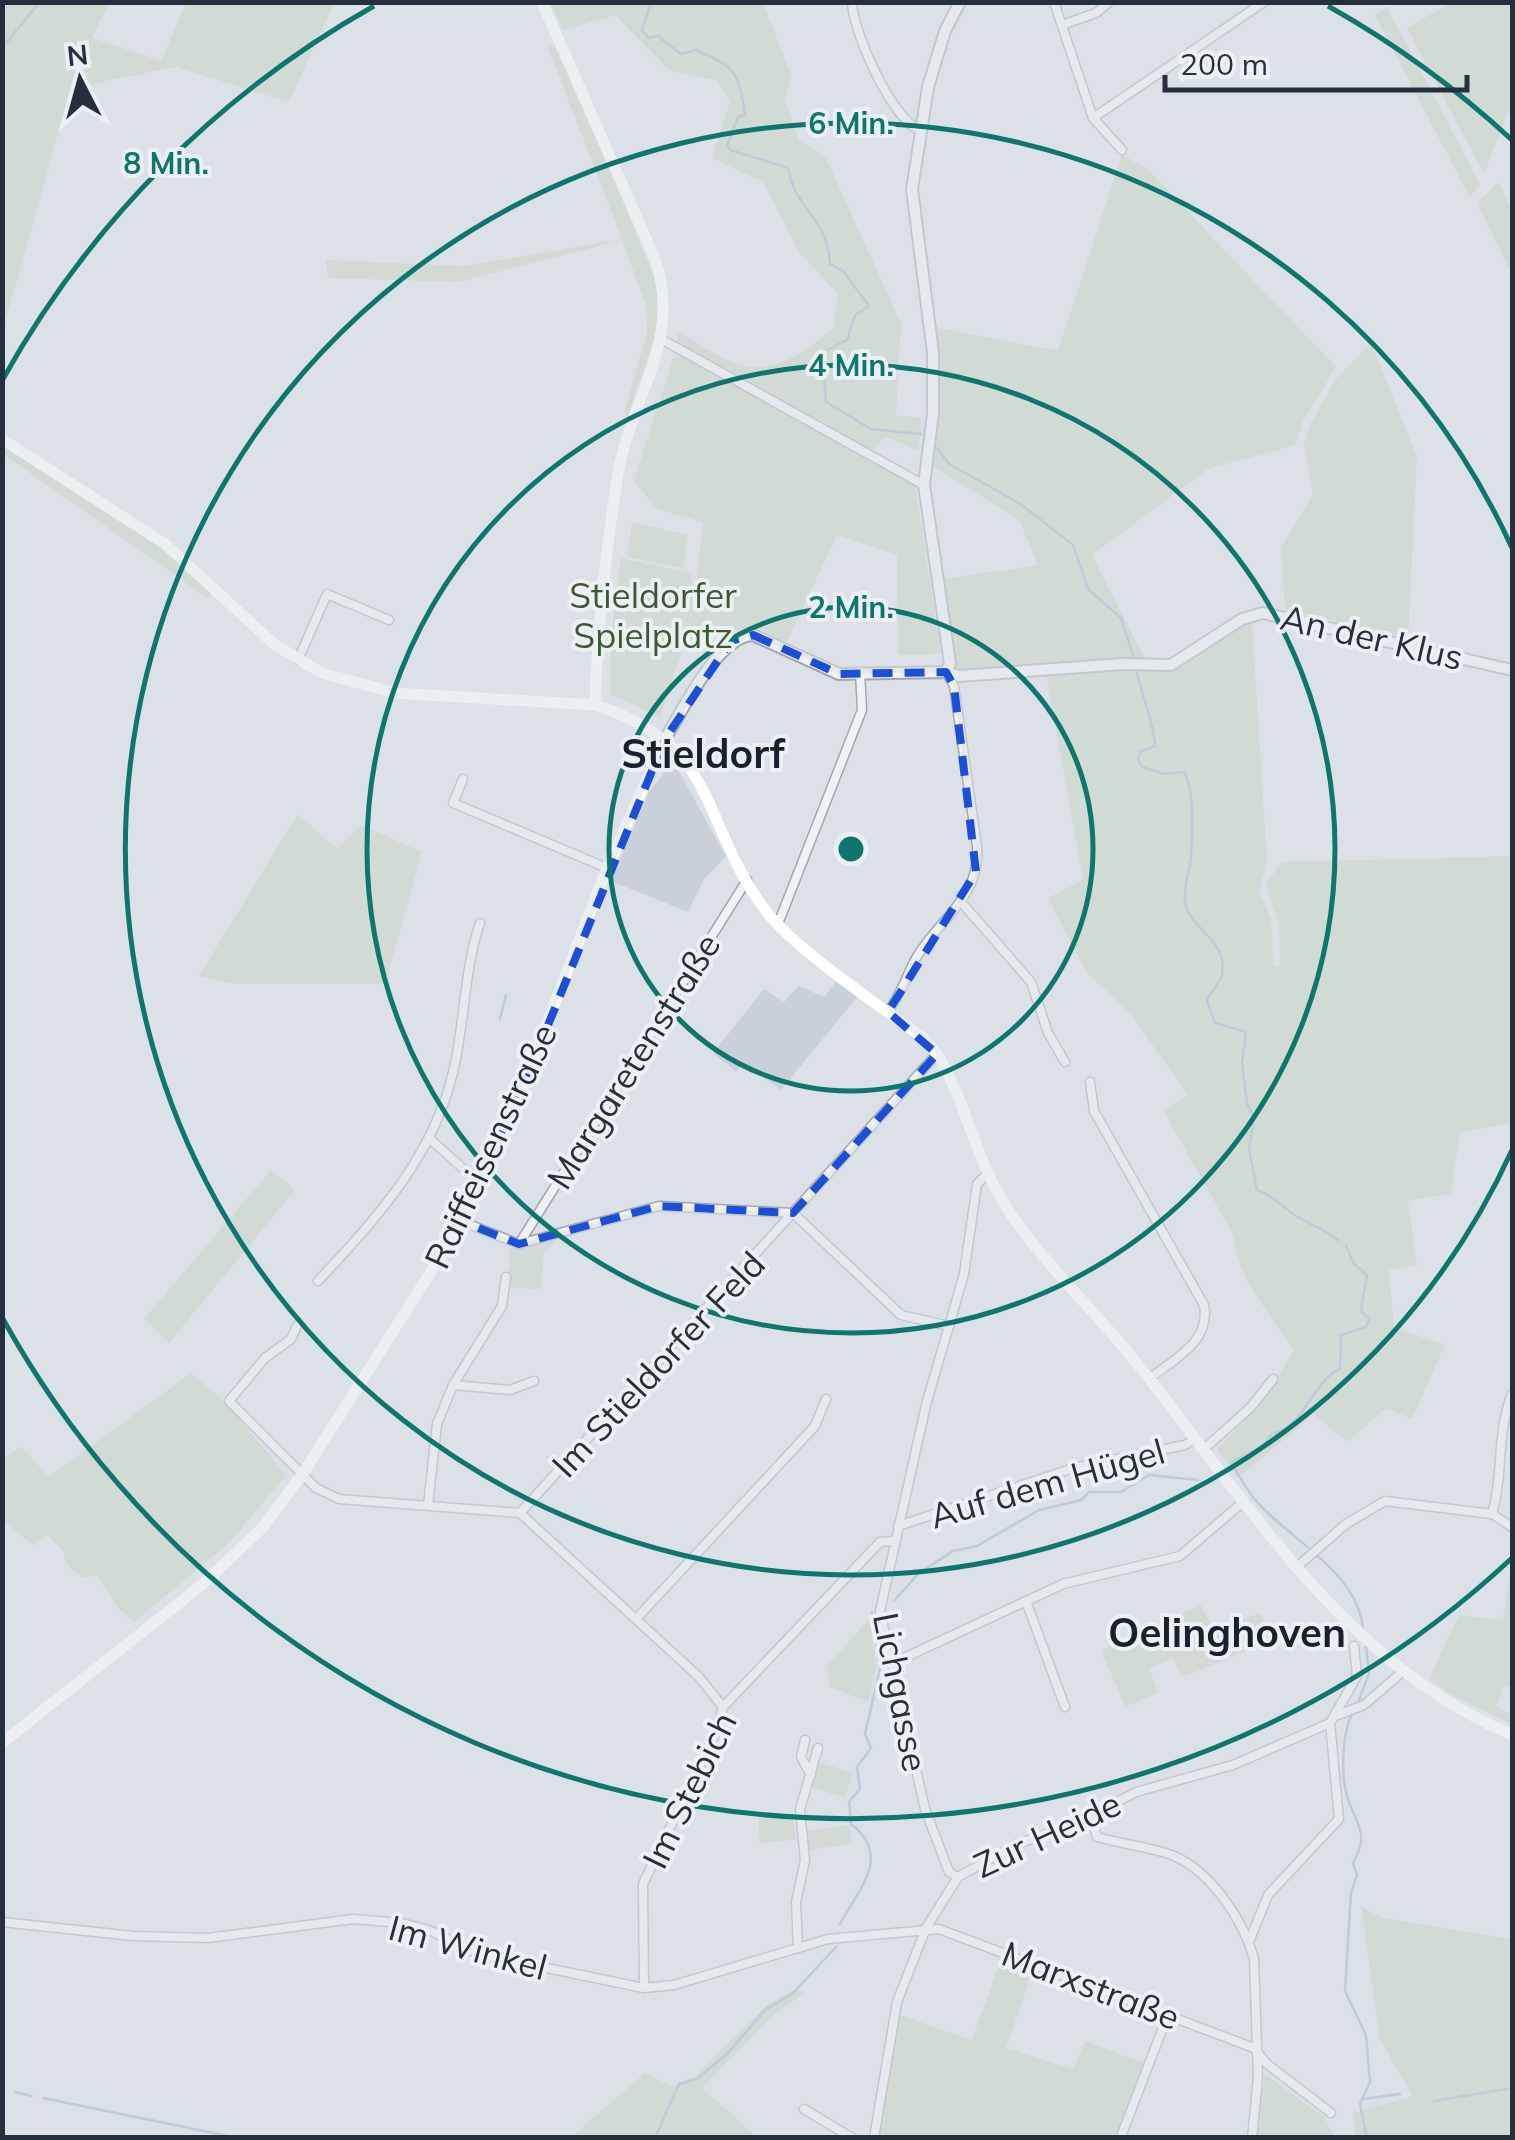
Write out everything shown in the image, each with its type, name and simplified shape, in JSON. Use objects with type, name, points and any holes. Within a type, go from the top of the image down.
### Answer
[{"type":"main road","points":[[542,2],[662,281],[666,314],[619,472],[596,705]]},
{"type":"main road","points":[[2,439],[165,544],[257,629],[298,660],[352,685],[394,693],[596,705],[627,715],[665,739],[695,773],[748,880],[778,924],[922,1036],[937,1054],[988,1172],[1028,1237],[1149,1379],[1242,1503],[1303,1562],[1356,1629],[1402,1673],[1512,1734]]},
{"type":"main road","name":"Raiffeisenstraße","points":[[2,1743],[203,1584],[264,1526],[302,1475],[426,1283],[517,1101],[607,868],[665,739]]},
{"type":"street","points":[[852,2],[856,32],[869,59],[906,122],[920,130]]},
{"type":"street","points":[[888,1012],[926,944],[962,903],[976,872],[977,846],[954,686],[946,672],[950,663],[924,485],[933,414],[933,353],[912,200],[920,130],[936,60],[953,10],[960,2]]},
{"type":"street","points":[[1054,2],[1094,118],[1122,150]]},
{"type":"street","points":[[1062,25],[1096,13],[1109,2]]},
{"type":"street","points":[[1094,118],[1264,2]]},
{"type":"street","points":[[661,339],[924,485]]},
{"type":"street","points":[[298,660],[327,594],[389,620]]},
{"type":"street","name":"An der Klus","points":[[665,739],[714,662],[731,642],[753,635],[824,670],[946,672],[959,676],[1181,662],[1227,628],[1263,612],[1512,670]]},
{"type":"street","points":[[778,924],[862,710],[860,672]]},
{"type":"street","points":[[463,779],[453,803],[607,868]]},
{"type":"street","name":"Margaretenstraße","points":[[519,1244],[748,880]]},
{"type":"street","points":[[962,903],[1031,982],[1048,1033],[1065,1062]]},
{"type":"street","points":[[318,1282],[398,1192],[430,1140],[453,1073],[470,955],[480,923]]},
{"type":"street","name":"Im Stieldorfer Feld","points":[[520,1514],[937,1054]]},
{"type":"street","points":[[1090,1082],[1094,1111],[1204,1305],[1205,1328],[1199,1339],[1149,1379]]},
{"type":"street","points":[[430,1140],[477,1181]]},
{"type":"street","name":"Lichgasse","points":[[958,1877],[949,1872],[924,1809],[880,1611],[894,1542],[964,1274],[976,1184],[988,1172]]},
{"type":"street","points":[[458,1220],[519,1244],[659,1206],[794,1213],[901,1315],[949,1326]]},
{"type":"street","points":[[428,1505],[438,1424],[454,1385],[502,1306],[506,1277]]},
{"type":"street","points":[[297,1326],[291,1339],[264,1358],[229,1401],[302,1475],[326,1495],[340,1499],[520,1514],[699,1678],[723,1708]]},
{"type":"street","name":"Auf dem Hügel","points":[[898,1526],[1074,1468],[1198,1444],[1251,1407],[1273,1379]]},
{"type":"street","points":[[454,1385],[510,1390],[534,1381]]},
{"type":"street","points":[[1492,1514],[1500,1484],[1502,1420],[1512,1394]]},
{"type":"street","points":[[636,1620],[815,1426],[826,1399]]},
{"type":"street","points":[[1303,1562],[1385,1502],[1492,1514],[1512,1526]]},
{"type":"street","points":[[891,1664],[1063,1584],[1180,1556],[1242,1503]]},
{"type":"street","name":"Im Stebich","points":[[644,1988],[643,1884],[715,1734],[723,1708],[880,1542],[894,1542]]},
{"type":"street","points":[[1026,1601],[1066,1707]]},
{"type":"street","name":"Zur Heide","points":[[1343,1714],[1357,1676],[1354,1646]]},
{"type":"street","name":"Zur Heide","points":[[874,2138],[897,2002],[926,1928],[958,1877],[1016,1844],[1091,1817],[1136,1792],[1233,1765],[1330,1723],[1364,1705],[1402,1673]]},
{"type":"street","points":[[1249,1942],[1268,1895],[1339,1819],[1330,1723]]},
{"type":"street","points":[[805,1740],[801,1757],[811,1774]]},
{"type":"street","points":[[798,1948],[796,1902],[805,1860],[800,1809],[818,1748]]},
{"type":"street","points":[[1091,1817],[1097,1837],[1170,1854],[1202,1874],[1249,1942],[1254,1960],[1254,2048],[1258,2077],[1252,2138]]},
{"type":"street","name":"Im Winkel","points":[[2,1922],[132,1936],[208,1938],[353,1919],[402,1923],[429,1930],[478,1954],[644,1988],[674,1986],[828,1939],[926,1928]]},
{"type":"street","name":"Marxstraße","points":[[926,1928],[958,1934],[1254,2048]]},
{"type":"street","points":[[1122,2134],[1167,2017]]},
{"type":"street","points":[[1254,2048],[1267,2064],[1331,2113]]},
{"type":"street","points":[[804,2109],[852,2138]]},
{"type":"highlighted area","points":[[753,635],[839,674],[946,672],[954,686],[976,872],[888,1012],[937,1054],[793,1213],[659,1206],[519,1244],[458,1220],[517,1101],[665,739],[731,641]]},
{"type":"shaded area","points":[[668,768],[678,770],[726,856],[704,879],[688,912],[611,881],[649,792]]},
{"type":"shaded area","points":[[836,982],[858,996],[781,1090],[744,1063],[736,1072],[713,1053],[764,989],[784,1002],[799,986],[824,997]]},
{"type":"green space","points":[[3,2],[109,3],[92,38],[161,61],[186,3],[334,3],[289,102],[176,67],[86,85],[69,95],[3,330]]},
{"type":"green space","points":[[1452,2],[1512,3],[1512,102],[1484,174],[1407,28]]},
{"type":"green space","points":[[550,3],[763,3],[791,74],[785,99],[798,139],[826,158],[901,323],[896,416],[921,417],[919,451],[886,437],[871,451],[677,344],[677,330],[740,365],[773,365],[811,346],[834,328],[838,294],[799,252],[763,182],[712,158],[730,101],[716,80],[670,71],[615,15],[563,30]]},
{"type":"green space","points":[[1387,7],[1480,184],[1470,198],[1375,15]]},
{"type":"green space","points":[[547,45],[561,49],[658,287],[660,323],[628,415],[624,413],[647,332],[646,305],[622,240],[459,282],[328,278],[326,260],[462,266],[622,239]]},
{"type":"green space","points":[[1122,154],[1148,170],[1336,367],[1303,421],[1295,445],[1208,469],[1092,555],[1145,659],[964,672],[956,666],[944,579],[1038,565],[1019,520],[931,465],[940,384],[934,327],[1058,351]]},
{"type":"green space","points":[[1499,182],[1512,211],[1512,274],[1477,203]]},
{"type":"green space","points":[[1371,343],[1417,457],[1408,639],[1285,609],[1281,548],[1313,494],[1304,443],[1334,381]]},
{"type":"green space","name":"Stieldorfer Spielplatz","points":[[682,356],[915,483],[941,654],[898,655],[897,555],[837,535],[787,642],[754,627],[690,640],[690,626],[660,717],[610,694],[611,635],[621,558],[691,573],[693,614],[703,522],[657,509],[634,481],[673,359]]},
{"type":"green space","points":[[3,447],[142,533],[212,592],[209,599],[3,454]]},
{"type":"green space","points":[[632,522],[688,535],[683,568],[627,557]]},
{"type":"green space","points":[[1252,621],[1267,861],[1259,891],[1271,919],[1274,966],[1280,966],[1279,926],[1266,884],[1282,862],[1512,856],[1512,1124],[1460,1132],[1451,1194],[1408,1201],[1417,1265],[1389,1270],[1394,1328],[1445,1345],[1412,1419],[1386,1408],[1347,1442],[1314,1414],[1238,1478],[1217,1450],[1266,1397],[1294,1350],[1247,1280],[1234,1236],[1163,1110],[1188,1095],[1130,1013],[1086,972],[1048,898],[1083,880],[1046,673],[1182,667],[1233,628]]},
{"type":"green space","points":[[298,814],[337,849],[361,825],[422,852],[385,984],[233,984],[199,976]]},
{"type":"green space","points":[[271,1170],[295,1190],[169,1343],[144,1319]]},
{"type":"green space","points":[[555,1241],[544,1253],[541,1289],[508,1288],[510,1248]]},
{"type":"green space","points":[[191,1373],[227,1404],[286,1475],[229,1543],[134,1622],[117,1607],[98,1575],[82,1578],[65,1563],[64,1552],[47,1534],[34,1546],[3,1520],[2,1461],[21,1446],[49,1477]]},
{"type":"green space","points":[[1512,1562],[1512,1688],[1503,1686],[1496,1706],[1512,1715],[1512,1725],[1429,1679],[1459,1615],[1503,1620]]},
{"type":"green space","points":[[1201,1605],[1213,1629],[1260,1613],[1270,1642],[1182,1677],[1173,1658],[1149,1668],[1158,1693],[1125,1707],[1101,1650]]},
{"type":"green space","points":[[869,1619],[877,1665],[868,1702],[830,1687],[827,1666]]},
{"type":"green space","points":[[819,1762],[853,1773],[845,1798],[811,1787]]},
{"type":"green space","points":[[758,1815],[794,1817],[796,1840],[760,1843]]},
{"type":"green space","points":[[849,1825],[852,1844],[808,1850],[806,1831]]},
{"type":"green space","points":[[1361,1906],[1382,1918],[1512,1939],[1512,2137],[1356,2137],[1353,2113],[1413,2096],[1380,2040]]},
{"type":"green space","points":[[1002,1957],[1033,1969],[1006,2048],[1073,2069],[1085,2041],[1143,2063],[1116,2137],[877,2138],[900,2015],[972,2040]]},
{"type":"green space","points":[[792,1990],[806,1992],[774,2015],[702,2088],[757,2137],[571,2137],[645,2073],[671,2086],[694,2077],[766,2006]]},
{"type":"green space","points":[[1265,2074],[1324,2117],[1335,2137],[1255,2138]]},
{"type":"waterway","points":[[2,48],[40,2]]},
{"type":"waterway","points":[[651,2],[642,30],[648,38],[658,36],[681,54],[696,50],[733,73],[745,115],[738,117],[727,145],[730,150],[788,168],[797,195],[823,234],[830,264],[843,271],[869,306],[855,315],[847,340],[825,351],[818,364],[824,377],[826,402],[871,429],[921,434]]},
{"type":"waterway","points":[[938,449],[949,464],[1019,503],[1073,545],[1088,589],[1121,618],[1134,658]]},
{"type":"waterway","points":[[1135,666],[1155,739],[1155,746],[1141,751],[1138,758],[1142,767],[1164,774],[1184,772],[1188,780],[1192,812],[1185,902],[1194,921],[1220,952],[1222,975],[1207,1001],[1215,1023],[1246,1032],[1242,1063],[1247,1104],[1254,1117],[1249,1150],[1257,1190],[1338,1240]]},
{"type":"waterway","points":[[500,1019],[506,995]]},
{"type":"waterway","points":[[1346,1246],[1354,1264],[1367,1275],[1361,1311],[1370,1319],[1366,1327],[1341,1335],[1340,1369],[1322,1384],[1301,1414],[1272,1434],[1263,1446],[1231,1462],[1266,1512],[1334,1571],[1358,1607],[1363,1628]]},
{"type":"waterway","points":[[894,1601],[918,1574],[953,1551],[977,1546],[1039,1510],[1081,1500],[1089,1492],[1121,1492],[1149,1475],[1198,1480]]},
{"type":"waterway","points":[[840,1924],[862,1887],[871,1862],[864,1836],[851,1824],[849,1802],[860,1789],[857,1767],[871,1748],[865,1734],[880,1669],[872,1612]]},
{"type":"waterway","points":[[1357,1705],[1369,1674],[1366,1646]]},
{"type":"waterway","points":[[1353,1712],[1346,1733],[1343,1771],[1361,1839],[1353,1863],[1357,1875],[1351,1893],[1345,1991],[1366,2035],[1370,2082],[1360,2104],[1367,2138]]},
{"type":"waterway","points":[[655,2138],[679,2084],[697,2079],[727,2054],[765,2010],[793,1993],[836,1947]]},
{"type":"waterway","points":[[1434,2101],[1512,2088]]},
{"type":"waterway","points":[[15,2092],[32,2096]]},
{"type":"waterway","points":[[1363,2099],[1400,2094]]},
{"type":"waterway","points":[[43,2098],[238,2138]]},
{"type":"waterway","points":[[627,2138],[634,2138]]},
{"type":"district","name":"Stieldorf","points":[[703,753]]},
{"type":"district","name":"Oelinghoven","points":[[1227,1632]]}]
